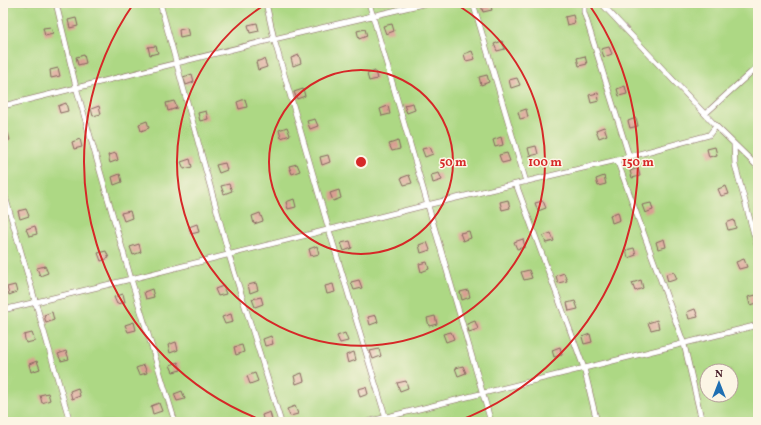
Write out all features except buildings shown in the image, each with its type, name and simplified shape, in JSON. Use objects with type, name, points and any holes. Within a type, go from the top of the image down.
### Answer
[{"type":"lane","points":[[56,3],[76,87],[131,279],[175,422]]},
{"type":"lane","points":[[160,3],[229,255],[281,422]]},
{"type":"lane","points":[[266,3],[274,38],[329,230],[386,420]]},
{"type":"lane","points":[[369,3],[427,205],[484,393],[491,422]]},
{"type":"lane","points":[[3,106],[274,38],[427,3]]},
{"type":"lane","points":[[473,3],[526,182]]},
{"type":"lane","points":[[584,3],[584,12],[629,156]]},
{"type":"lane","points":[[601,3],[716,126],[758,167]]},
{"type":"lane","points":[[705,114],[758,66]]},
{"type":"lane","points":[[3,310],[427,205],[617,160],[709,136],[716,126]]},
{"type":"lane","points":[[734,144],[735,165],[758,249]]},
{"type":"lane","points":[[617,160],[684,344],[702,422]]},
{"type":"lane","points":[[516,184],[584,368],[597,422]]},
{"type":"lane","points":[[3,189],[70,422]]},
{"type":"lane","points":[[367,422],[386,420],[484,393],[758,325]]},
{"type":"green space","points":[[3,3],[758,3],[758,422],[3,422]]}]
